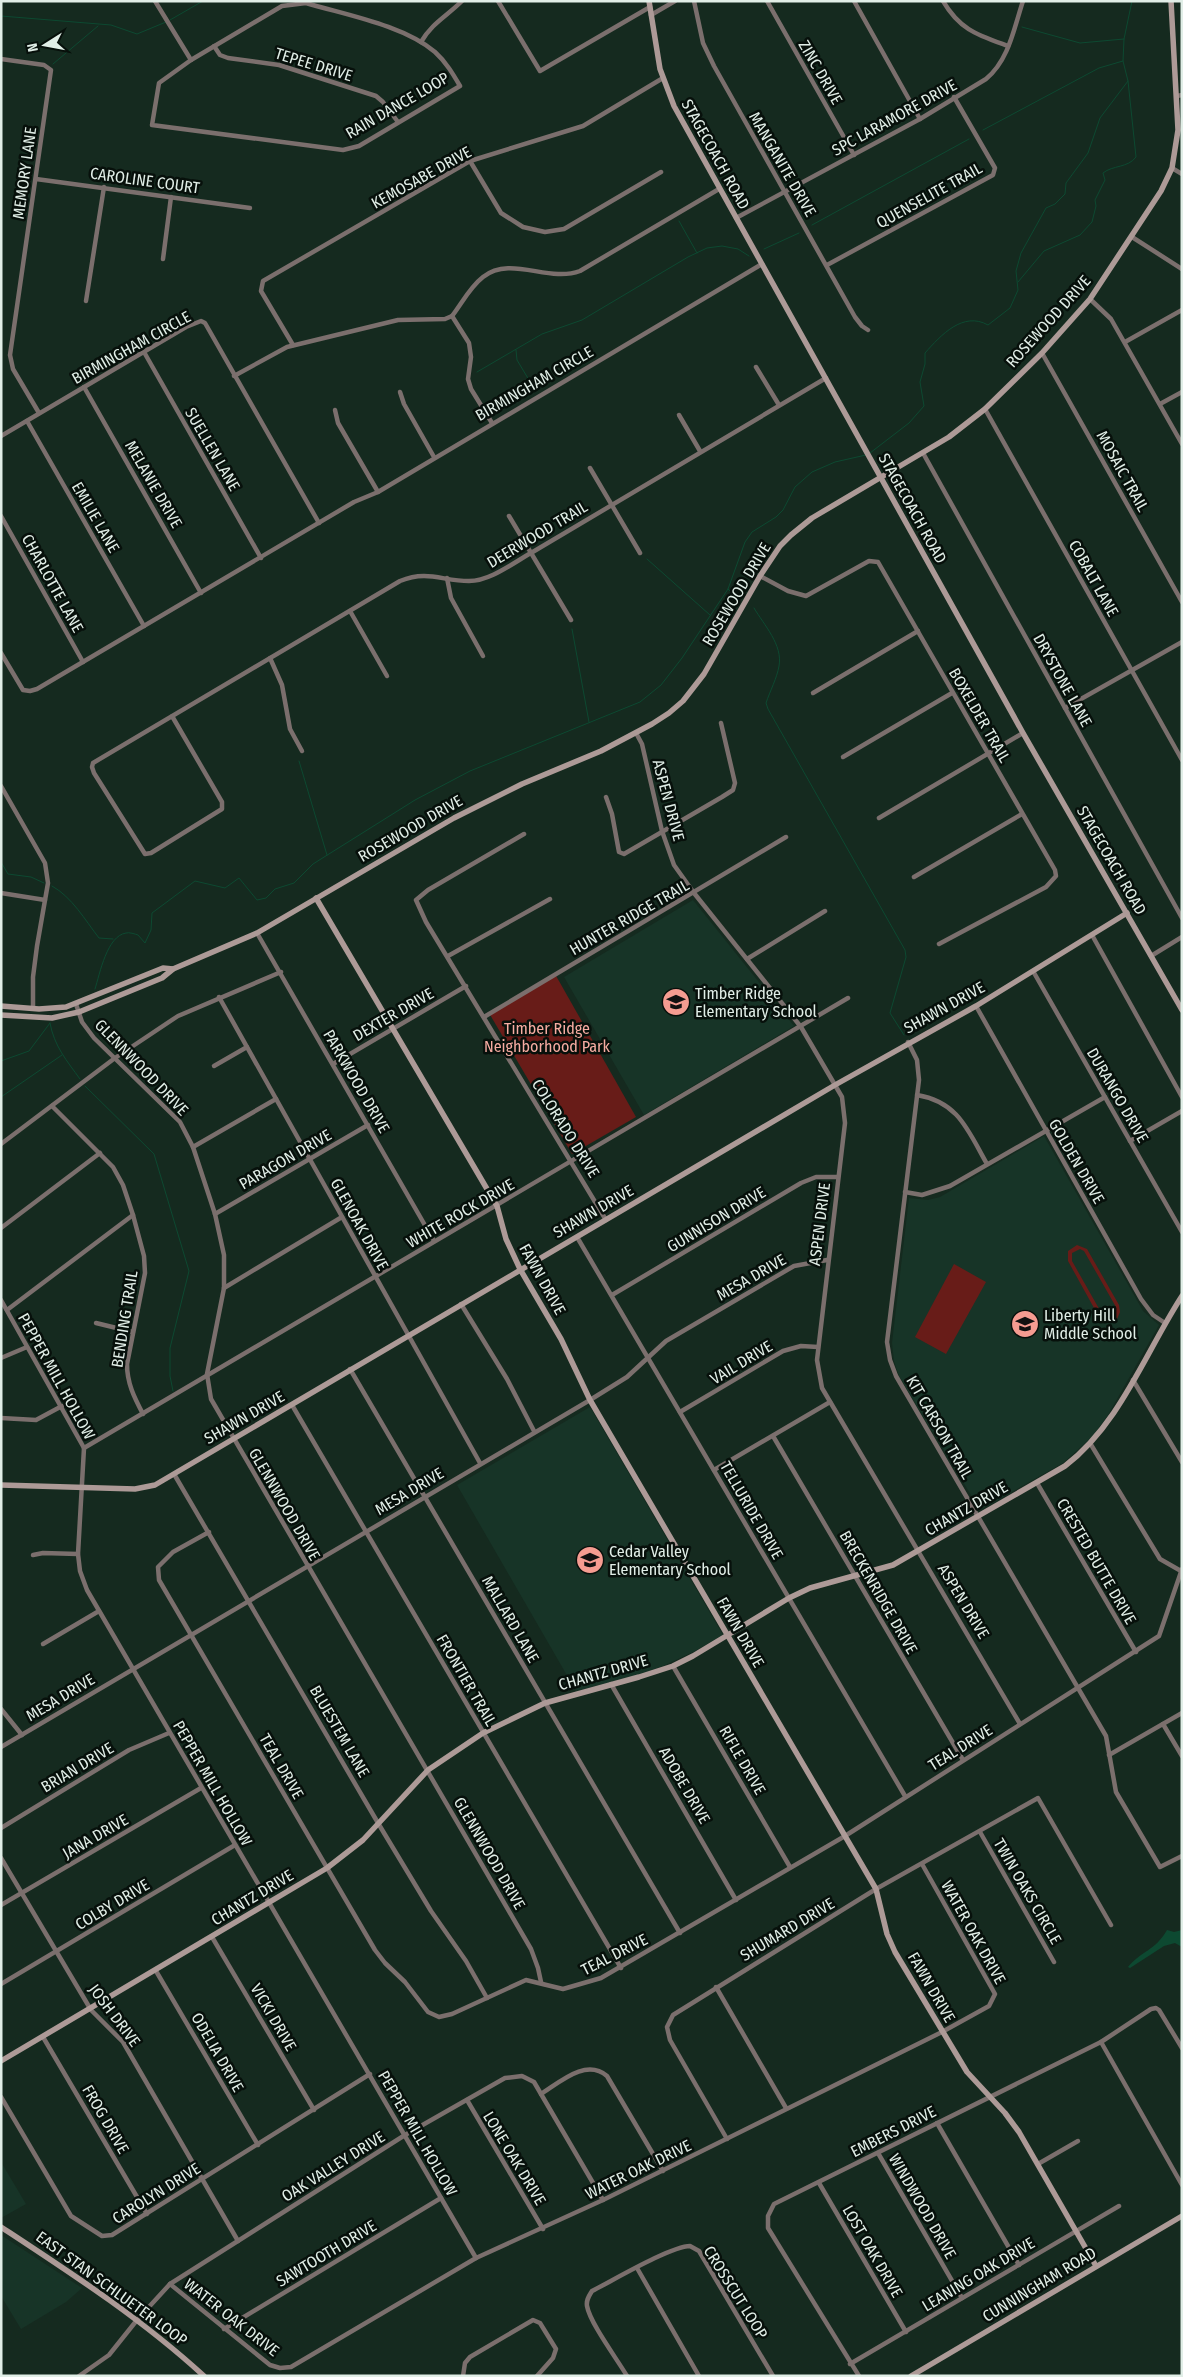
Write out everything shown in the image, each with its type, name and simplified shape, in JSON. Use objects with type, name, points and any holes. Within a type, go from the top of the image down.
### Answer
[{"type":"street","points":[[156,1],[190,60]]},
{"type":"street","points":[[421,42],[430,27],[452,12],[462,1]]},
{"type":"street","points":[[498,1],[540,71],[649,4]]},
{"type":"street","points":[[651,15],[675,1]]},
{"type":"street","name":"MANGANITE DRIVE","points":[[694,1],[706,52],[855,317],[868,330]]},
{"type":"street","name":"ZINC DRIVE","points":[[767,1],[854,155]]},
{"type":"street","points":[[854,1],[920,119]]},
{"type":"street","points":[[944,1],[950,13],[964,27],[1008,46]]},
{"type":"street","name":"SPC LARAMORE DRIVE","points":[[736,218],[920,119],[994,72],[1008,46],[1023,1]]},
{"type":"street","name":"ROSEWOOD DRIVE","points":[[1,1015],[52,1018],[79,1012],[162,978],[173,969],[257,933],[475,807],[636,733],[669,713],[694,688],[760,576],[780,546],[800,527],[949,437],[985,409],[1042,353],[1090,299],[1162,191],[1172,168],[1178,130],[1179,95],[1171,1]]},
{"type":"street","name":"RAIN DANCE LOOP","points":[[306,3],[400,32],[421,42],[443,60],[460,86],[359,146],[343,150],[152,125],[159,83],[190,60],[214,46],[282,6],[306,3]]},
{"type":"street","name":"STAGECOACH ROAD","points":[[649,4],[662,78],[674,106],[1022,734],[1182,1010]]},
{"type":"street","name":"TEPEE DRIVE","points":[[214,46],[220,55],[228,58],[279,65],[376,96],[384,102],[398,122]]},
{"type":"street","name":"MEMORY LANE","points":[[1,59],[44,65],[51,70],[10,355],[13,369],[39,414]]},
{"type":"street","name":"KEMOSABE DRIVE","points":[[293,345],[261,292],[263,282],[470,161],[582,126],[662,78]]},
{"type":"street","name":"QUENSELITE TRAIL","points":[[827,265],[993,175],[995,168],[954,97]]},
{"type":"street","points":[[470,161],[500,213],[523,227],[545,232],[564,229],[661,172]]},
{"type":"street","points":[[1172,168],[1182,174]]},
{"type":"street","name":"CAROLINE COURT","points":[[36,179],[250,208]]},
{"type":"street","points":[[86,301],[104,187]]},
{"type":"street","points":[[234,376],[280,349],[293,345],[398,320],[435,320],[452,316],[478,281],[498,268],[512,268],[558,275],[580,271],[719,189]]},
{"type":"street","points":[[163,259],[171,196]]},
{"type":"street","points":[[1132,237],[1182,270]]},
{"type":"street","name":"BIRMINGHAM CIRCLE","points":[[1,653],[23,690],[30,691],[83,662],[354,502],[378,492],[434,457],[762,264]]},
{"type":"street","points":[[1090,299],[1112,319],[1182,444]]},
{"type":"street","points":[[1125,342],[1182,310]]},
{"type":"street","points":[[452,316],[469,342],[472,357],[468,379],[471,389],[492,423]]},
{"type":"street","name":"BIRMINGHAM CIRCLE","points":[[1,436],[144,352],[201,321],[205,324],[319,523]]},
{"type":"street","name":"SUELLEN LANE","points":[[144,352],[261,558]]},
{"type":"street","name":"MOSAIC TRAIL","points":[[1042,353],[1182,602]]},
{"type":"street","points":[[756,367],[779,405]]},
{"type":"street","name":"DEERWOOD TRAIL","points":[[172,716],[222,802],[222,809],[151,853],[144,854],[92,767],[93,763],[172,716],[270,658],[350,611],[408,578],[430,575],[470,581],[485,578],[532,553],[700,451],[826,378]]},
{"type":"street","name":"MELANIE DRIVE","points":[[84,387],[201,593]]},
{"type":"street","points":[[400,392],[404,404],[434,457]]},
{"type":"street","points":[[1160,404],[1182,392]]},
{"type":"street","name":"COBALT LANE","points":[[985,409],[1182,760]]},
{"type":"street","points":[[335,410],[338,423],[378,492]]},
{"type":"street","points":[[679,415],[700,451]]},
{"type":"street","name":"EMILIE LANE","points":[[27,421],[144,626]]},
{"type":"street","name":"DRYSTONE LANE","points":[[923,453],[1182,918]]},
{"type":"street","points":[[590,468],[640,553]]},
{"type":"street","name":"CHARLOTTE LANE","points":[[1,516],[83,662]]},
{"type":"street","points":[[509,516],[571,620]]},
{"type":"street","name":"BOXELDER TRAIL","points":[[760,576],[788,591],[806,596],[869,561],[878,562],[1055,870],[1056,876],[1054,881],[939,944]]},
{"type":"street","points":[[447,578],[451,598],[483,656]]},
{"type":"street","points":[[350,611],[387,676]]},
{"type":"street","points":[[813,693],[918,631]]},
{"type":"street","points":[[1065,708],[1182,642]]},
{"type":"street","points":[[270,658],[282,685],[290,729],[302,751]]},
{"type":"street","points":[[843,757],[952,693]]},
{"type":"street","points":[[606,797],[612,814],[619,852],[624,854],[733,790],[735,783],[721,723]]},
{"type":"street","name":"ASPEN DRIVE","points":[[636,733],[642,744],[662,831],[674,864],[694,893],[801,1027],[842,1097],[845,1113],[818,1347],[818,1372],[822,1388],[1020,1724]]},
{"type":"street","points":[[879,818],[1022,734]]},
{"type":"street","points":[[1,786],[45,862],[48,883],[33,978],[34,1008]]},
{"type":"street","points":[[914,877],[1022,814]]},
{"type":"street","name":"COLORADO DRIVE","points":[[524,834],[428,890],[416,900],[426,922],[606,1220]]},
{"type":"street","name":"HUNTER RIDGE TRAIL","points":[[484,1017],[786,837]]},
{"type":"street","points":[[1,893],[45,900]]},
{"type":"street","name":"FAWN DRIVE","points":[[316,898],[497,1206],[506,1240],[520,1269],[561,1339],[590,1400],[876,1889],[888,1934],[895,1952],[958,2059],[1019,2132],[1096,2266]]},
{"type":"street","points":[[448,956],[550,899]]},
{"type":"street","points":[[747,959],[825,911]]},
{"type":"street","name":"SHAWN DRIVE","points":[[1,1485],[135,1489],[155,1485],[908,1042],[976,1006],[1127,913]]},
{"type":"street","name":"PARKWOOD DRIVE","points":[[257,933],[434,1242]]},
{"type":"street","points":[[1092,935],[1182,1096]]},
{"type":"street","points":[[1151,956],[1182,937]]},
{"type":"street","name":"ROSEWOOD DRIVE","points":[[1,1006],[34,1008],[76,1004],[163,968],[173,969]]},
{"type":"street","name":"DURANGO DRIVE","points":[[1033,971],[1182,1232]]},
{"type":"street","points":[[1,1144],[115,1058],[178,1016],[281,972]]},
{"type":"street","name":"DEXTER DRIVE","points":[[333,1064],[466,986]]},
{"type":"street","name":"GLENOAK DRIVE","points":[[219,997],[480,1463]]},
{"type":"street","name":"WHITE ROCK DRIVE","points":[[84,1448],[848,998]]},
{"type":"street","name":"GLENNWOOD DRIVE","points":[[76,1004],[90,1034],[180,1122],[193,1147],[215,1214],[224,1255],[224,1288],[207,1374],[211,1399],[531,1949],[541,1982]]},
{"type":"street","name":"GOLDEN DRIVE","points":[[976,1006],[1141,1299],[1153,1315],[1165,1322]]},
{"type":"street","name":"KIT CARSON TRAIL","points":[[908,1042],[915,1053],[919,1069],[887,1342],[890,1360],[896,1376],[1106,1736],[1116,1792],[1162,1866],[1182,1856]]},
{"type":"street","points":[[214,1066],[247,1047]]},
{"type":"street","points":[[917,1095],[930,1097],[946,1104],[953,1110],[961,1119],[987,1164]]},
{"type":"street","points":[[905,1192],[922,1195],[932,1193],[1105,1097]]},
{"type":"street","points":[[193,1147],[276,1100]]},
{"type":"street","name":"BENDING TRAIL","points":[[52,1106],[100,1153],[120,1177],[133,1215],[144,1256],[146,1273],[127,1373],[132,1392],[143,1414]]},
{"type":"street","points":[[1130,1141],[1182,1111]]},
{"type":"street","name":"PARAGON DRIVE","points":[[215,1214],[368,1125]]},
{"type":"street","points":[[1,1228],[100,1153]]},
{"type":"street","name":"GUNNISON DRIVE","points":[[612,1295],[801,1183],[816,1177],[838,1177]]},
{"type":"street","points":[[7,1310],[133,1215]]},
{"type":"street","points":[[224,1288],[342,1217]]},
{"type":"street","name":"TELLURIDE DRIVE","points":[[577,1237],[905,1796]]},
{"type":"street","name":"MESA DRIVE","points":[[1,1747],[534,1431],[590,1400],[627,1377],[666,1341],[794,1266],[827,1260]]},
{"type":"street","name":"CHANTZ DRIVE","points":[[1,2062],[327,1868],[363,1840],[428,1770],[483,1733],[545,1703],[673,1666],[789,1598],[824,1583],[888,1567],[1037,1483],[1074,1459],[1108,1422],[1182,1296]]},
{"type":"street","name":"PEPPER MILL HOLLOW","points":[[1,1300],[84,1448],[78,1554],[83,1580],[169,1733],[476,2258]]},
{"type":"street","points":[[462,1304],[507,1380],[534,1431]]},
{"type":"street","points":[[96,1323],[134,1332]]},
{"type":"street","name":"VAIL DRIVE","points":[[680,1412],[784,1351],[801,1346],[818,1347]]},
{"type":"street","points":[[1,1358],[27,1347]]},
{"type":"street","name":"MALLARD LANE","points":[[350,1369],[680,1933]]},
{"type":"street","points":[[1133,1380],[1182,1462]]},
{"type":"street","points":[[714,1470],[830,1402]]},
{"type":"street","name":"FRONTIER TRAIL","points":[[292,1405],[621,1968]]},
{"type":"street","points":[[1,1418],[36,1420],[62,1406]]},
{"type":"street","name":"BRECKENRIDGE DRIVE","points":[[773,1436],[963,1760]]},
{"type":"street","points":[[1090,1443],[1160,1559],[1182,1570]]},
{"type":"street","name":"BLUESTEM LANE","points":[[174,1474],[250,1600],[378,1823],[431,1911],[466,1961],[487,1998]]},
{"type":"street","name":"CRESTED BUTTE DRIVE","points":[[1037,1483],[1136,1652]]},
{"type":"street","name":"TEAL DRIVE","points":[[209,1532],[173,1552],[158,1567],[159,1580],[374,1950],[405,1982],[428,2012],[432,2015],[445,2016],[526,1980],[541,1982],[552,1988],[563,1989],[601,1978],[845,1836],[905,1796],[1159,1636],[1182,1570]]},
{"type":"street","points":[[34,1555],[43,1553],[78,1554]]},
{"type":"street","points":[[43,1644],[99,1611]]},
{"type":"street","name":"RIFLE DRIVE","points":[[673,1666],[790,1867]]},
{"type":"street","name":"ADOBE DRIVE","points":[[611,1684],[736,1900]]},
{"type":"street","points":[[1,1709],[22,1735]]},
{"type":"street","points":[[1109,1755],[1182,1713]]},
{"type":"street","points":[[1163,1724],[1182,1756]]},
{"type":"street","name":"BRIAN DRIVE","points":[[1,1828],[129,1750],[169,1733]]},
{"type":"street","name":"JANA DRIVE","points":[[1,1905],[201,1788]]},
{"type":"street","name":"SHUMARD DRIVE","points":[[727,2138],[668,2034],[668,2027],[673,2015],[876,1889],[1038,1798],[1111,1925]]},
{"type":"street","name":"TWIN OAKS CIRCLE","points":[[980,1832],[1054,1962]]},
{"type":"street","name":"COLBY DRIVE","points":[[1,1984],[234,1845]]},
{"type":"street","name":"JOSH DRIVE","points":[[1,1858],[91,2010],[123,2042],[238,2241]]},
{"type":"street","name":"WATER OAK DRIVE","points":[[170,2284],[270,2364],[280,2368],[291,2367],[476,2258],[543,2229],[663,2171],[786,2108],[942,2032],[989,2006],[995,1994],[922,1864]]},
{"type":"street","name":"VICKI DRIVE","points":[[212,1937],[314,2110]]},
{"type":"street","name":"ODELIA DRIVE","points":[[156,1971],[258,2145]]},
{"type":"street","points":[[716,1987],[786,2108]]},
{"type":"street","name":"EMBERS DRIVE","points":[[859,2376],[768,2228],[769,2210],[774,2204],[1101,2042],[1156,2008],[1180,2041],[1182,2048]]},
{"type":"street","name":"FROG DRIVE","points":[[43,2037],[146,2214]]},
{"type":"street","points":[[1101,2042],[1182,2185]]},
{"type":"street","points":[[541,2094],[577,2072],[594,2069],[602,2072],[607,2076],[663,2171]]},
{"type":"street","name":"CAROLYN DRIVE","points":[[1,2097],[71,2216],[102,2236],[112,2235],[370,2074]]},
{"type":"street","name":"OAK VALLEY DRIVE","points":[[79,2376],[109,2355],[137,2320],[170,2284],[405,2135],[505,2078],[522,2076],[534,2082],[603,2200]]},
{"type":"street","name":"LONE OAK DRIVE","points":[[466,2100],[543,2229]]},
{"type":"street","points":[[937,2123],[1019,2265]]},
{"type":"street","points":[[1038,2164],[1078,2141]]},
{"type":"street","name":"WINDWOOD DRIVE","points":[[878,2153],[962,2298]]},
{"type":"street","name":"LOST OAK DRIVE","points":[[819,2183],[906,2332]]},
{"type":"street","name":"SAWTOOTH DRIVE","points":[[224,2329],[441,2198]]},
{"type":"street","name":"LEANING OAK DRIVE","points":[[850,2364],[1119,2206]]},
{"type":"street","name":"CUNNINGHAM ROAD","points":[[911,2376],[1182,2216]]},
{"type":"street","name":"EAST STAN SCHLUETER LOOP","points":[[1,2226],[137,2320],[204,2376]]},
{"type":"street","name":"CROSSCUT LOOP","points":[[627,2376],[590,2315],[587,2303],[592,2291],[685,2246],[690,2246],[699,2251],[773,2376]]},
{"type":"street","points":[[637,2268],[699,2376]]},
{"type":"street","points":[[463,2376],[465,2363],[470,2357],[533,2320],[540,2323],[556,2349],[553,2358],[537,2376]]},
{"type":"shaded area","name":"Timber Ridge Elementary School","points":[[693,900],[794,1026],[644,1115],[564,977]]},
{"type":"shaded area","name":"Liberty Hill Middle School","points":[[1044,1136],[1143,1311],[1159,1325],[1108,1415],[1092,1437],[1063,1463],[980,1510],[899,1376],[894,1361],[892,1343],[909,1198],[928,1200],[940,1197]]},
{"type":"shaded area","name":"Cedar Valley Elementary School","points":[[590,1407],[723,1635],[663,1666],[628,1678],[576,1691],[457,1485]]},
{"type":"shaded area","points":[[1167,1930],[1174,1932],[1182,1930],[1182,1947],[1175,1943],[1164,1946],[1130,1968],[1128,1967],[1138,1957],[1153,1947]]},
{"type":"shaded area","points":[[1,2162],[26,2204],[1,2218]]},
{"type":"shaded area","points":[[1,2235],[82,2288],[66,2302],[21,2329],[1,2296]]},
{"type":"green space","name":"Timber Ridge Neighborhood Park","points":[[555,974],[636,1117],[572,1154],[489,1013]]},
{"type":"green space","points":[[1077,1245],[1087,1249],[1119,1305],[1120,1312],[1117,1319],[1107,1321],[1099,1317],[1068,1261],[1068,1251]],"holes":[[[1080,1249],[1084,1251],[1116,1307],[1115,1316],[1109,1318],[1102,1314],[1072,1261],[1072,1253]]]},
{"type":"green space","points":[[954,1264],[986,1282],[946,1354],[915,1337]]},
{"type":"waterway","points":[[170,20],[203,1]]},
{"type":"waterway","points":[[870,453],[909,423],[924,406],[920,382],[925,364],[925,353],[931,346],[945,333],[961,323],[979,321],[988,325],[1010,308],[1018,290],[1016,271],[1021,253],[1046,208],[1055,204],[1065,194],[1066,183],[1088,153],[1100,118],[1128,81],[1123,61],[1124,39],[1132,1]]},
{"type":"waterway","points":[[1,16],[111,25],[137,34],[166,22]]},
{"type":"waterway","points":[[53,64],[98,26]]},
{"type":"waterway","points":[[1022,27],[1080,43],[1124,39]]},
{"type":"waterway","points":[[983,130],[1099,68],[1123,61]]},
{"type":"waterway","points":[[1018,282],[1044,251],[1080,235],[1092,222],[1096,206],[1095,200],[1105,180],[1103,173],[1125,165],[1136,157],[1128,81]]},
{"type":"waterway","points":[[812,225],[969,139]]},
{"type":"waterway","points":[[679,221],[697,253]]},
{"type":"waterway","points":[[764,249],[799,233]]},
{"type":"waterway","points":[[477,372],[542,334],[582,320],[688,257],[707,248],[722,246],[738,249],[749,256]]},
{"type":"waterway","points":[[516,350],[517,360],[535,390]]},
{"type":"waterway","points":[[95,989],[105,956],[114,941],[119,936],[129,933],[138,935],[145,943],[151,930],[152,913],[195,881],[225,888],[239,878],[257,900],[266,898],[275,889],[294,883],[313,864],[415,800],[470,771],[640,702],[661,685],[682,658],[728,589],[745,542],[752,532],[776,517],[783,510],[795,487],[812,472],[835,462],[866,455]]},
{"type":"waterway","points":[[647,559],[710,615]]},
{"type":"waterway","points":[[728,589],[734,595]]},
{"type":"waterway","points":[[754,608],[772,636],[778,650],[779,666],[766,703],[768,709],[905,950],[906,957],[890,1013],[904,1035]]},
{"type":"waterway","points":[[572,629],[589,722]]},
{"type":"waterway","points":[[299,761],[327,855]]},
{"type":"waterway","points":[[1,862],[8,874],[31,877],[44,883]]},
{"type":"waterway","points":[[52,886],[66,896],[99,938],[113,939]]},
{"type":"waterway","points":[[50,1023],[58,1046],[80,1079]]},
{"type":"waterway","points":[[1,1061],[29,1051],[50,1023]]},
{"type":"waterway","points":[[1,1097],[62,1055]]},
{"type":"waterway","points":[[85,1086],[154,1154],[189,1271],[170,1348],[170,1376],[173,1391]]},
{"type":"place","name":"Timber Ridge Elementary School","points":[[676,1002]]},
{"type":"place","name":"Liberty Hill Middle School","points":[[1025,1324]]},
{"type":"place","name":"Cedar Valley Elementary School","points":[[590,1560]]}]
